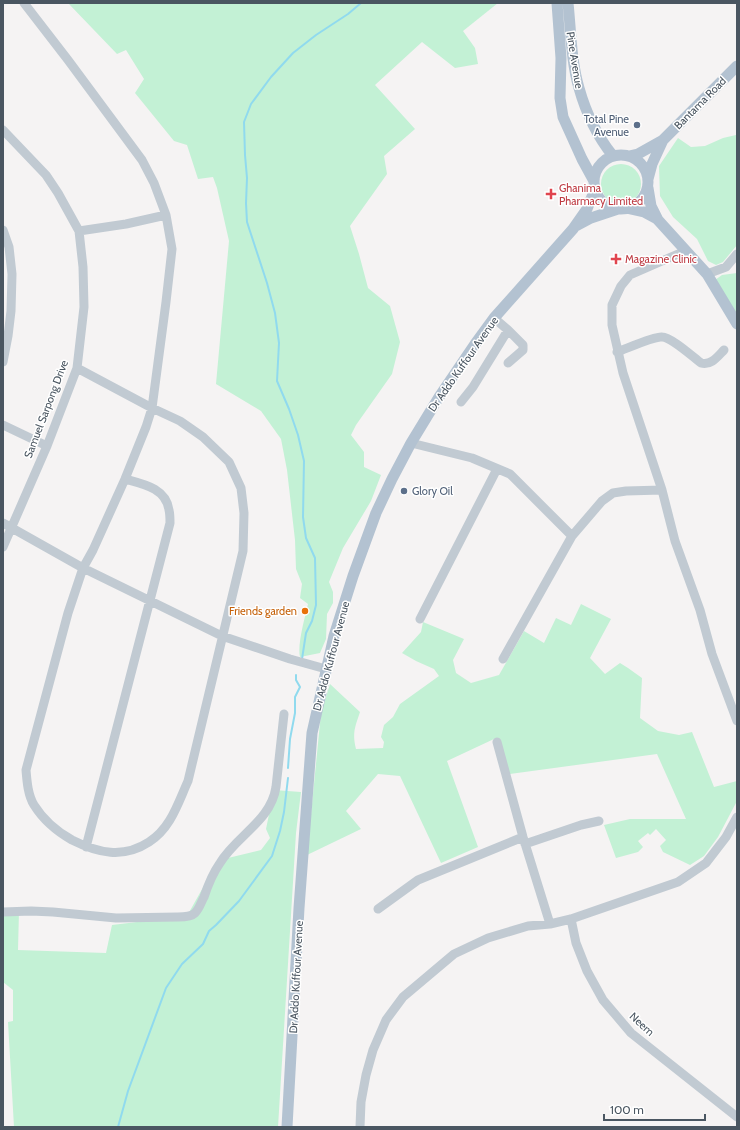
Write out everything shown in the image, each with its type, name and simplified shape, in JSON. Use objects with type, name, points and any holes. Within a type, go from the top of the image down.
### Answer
[{"type":"main road","points":[[557,3],[561,58],[560,98],[563,117],[599,198],[614,208],[644,212],[658,220]]},
{"type":"main road","name":"Pine Avenue","points":[[568,3],[578,88],[596,133],[613,156]]},
{"type":"main road","name":"Bantama Road","points":[[663,140],[737,66]]},
{"type":"main road","points":[[572,229],[591,218],[634,205],[642,200],[648,184],[652,164],[663,140]]},
{"type":"main road","points":[[629,156],[638,154],[663,140]]},
{"type":"main road","points":[[572,229],[587,209],[592,198],[596,172],[601,164],[608,158],[621,155],[629,156],[637,160],[646,171],[651,206],[658,220],[707,274],[737,324]]},
{"type":"main road","name":"Dr Addo Kuffour Avenue","points":[[287,1127],[299,916],[312,733],[334,636],[353,576],[376,513],[392,479],[411,443],[439,397],[494,318],[572,229]]},
{"type":"street","points":[[24,3],[142,160],[154,183],[166,216],[172,249],[152,408],[125,479],[93,550],[83,568],[68,614],[26,770],[27,786],[34,804],[44,819],[59,833],[86,847],[103,852],[119,853],[130,851],[149,842],[166,828],[176,810],[188,781],[243,550],[244,514],[241,488],[230,462],[203,437],[180,421],[152,408],[77,368]]},
{"type":"street","name":"Samuel Sarpong Drive","points":[[3,547],[7,525],[46,446],[77,368],[84,307],[83,267],[79,231],[58,193],[46,175],[4,134]]},
{"type":"street","points":[[79,231],[166,216]]},
{"type":"street","points":[[3,230],[9,247],[12,274],[11,311],[3,362]]},
{"type":"street","points":[[685,251],[630,275],[620,286],[612,305],[612,325],[623,373],[662,490],[675,541],[700,610],[712,654],[735,710],[737,721]]},
{"type":"street","points":[[707,274],[726,267],[737,254]]},
{"type":"street","points":[[494,318],[523,346],[523,350],[508,363]]},
{"type":"street","points":[[461,402],[474,387],[508,330]]},
{"type":"street","points":[[617,352],[654,338],[661,337],[668,338],[705,364],[709,363],[724,350]]},
{"type":"street","points":[[3,425],[46,446]]},
{"type":"street","points":[[411,443],[472,458],[510,474],[572,536]]},
{"type":"street","points":[[420,620],[497,469]]},
{"type":"street","points":[[86,847],[170,523],[170,510],[165,498],[157,490],[147,485],[125,479]]},
{"type":"street","points":[[503,659],[572,536],[602,501],[613,493],[626,491],[662,490]]},
{"type":"street","points":[[7,525],[83,568],[222,636],[290,659],[326,669]]},
{"type":"street","points":[[3,912],[32,911],[116,918],[186,917],[194,914],[200,908],[211,880],[229,850],[258,822],[272,802],[275,794],[284,714]]},
{"type":"street","points":[[497,742],[524,840],[550,924]]},
{"type":"street","points":[[378,909],[418,880],[524,840],[599,821]]},
{"type":"street","points":[[360,1127],[361,1102],[366,1075],[373,1050],[386,1020],[403,997],[454,954],[488,938],[528,926],[550,924],[571,919],[678,882],[706,864],[736,821]]},
{"type":"street","name":"Neem","points":[[571,919],[576,943],[587,972],[603,1000],[631,1033],[737,1117]]},
{"type":"green space","points":[[68,3],[498,3],[463,31],[475,48],[478,64],[455,68],[422,42],[375,85],[415,129],[384,156],[387,174],[350,226],[368,288],[390,306],[400,342],[392,374],[356,425],[351,435],[364,452],[364,467],[381,475],[371,501],[343,548],[329,582],[333,592],[333,603],[327,614],[326,639],[320,653],[300,657],[299,652],[300,638],[308,604],[300,598],[302,584],[296,569],[295,540],[287,470],[281,439],[261,411],[216,384],[229,241],[217,188],[213,177],[198,179],[187,145],[174,141],[135,93],[144,79],[126,50],[117,54]]},
{"type":"green space","points":[[736,135],[737,245],[723,262],[716,265],[708,261],[697,239],[673,217],[660,196],[659,166],[678,138],[691,147],[705,146],[723,138]]},
{"type":"green space","points":[[621,164],[629,166],[635,170],[639,176],[641,184],[639,192],[635,198],[629,202],[621,204],[613,202],[607,198],[603,192],[601,184],[603,176],[607,170],[613,166]]},
{"type":"green space","points":[[737,273],[737,318],[715,280],[722,275]]},
{"type":"green space","points":[[581,604],[611,619],[590,658],[605,674],[620,663],[642,678],[640,718],[658,731],[679,735],[692,732],[714,787],[737,781],[737,801],[718,837],[704,856],[690,865],[663,852],[660,846],[666,840],[656,829],[650,835],[648,833],[638,841],[643,847],[638,852],[616,858],[604,825],[630,819],[686,819],[657,754],[503,775],[494,739],[447,761],[478,847],[441,863],[400,776],[378,774],[346,811],[361,829],[307,855],[321,713],[330,684],[360,712],[354,739],[356,749],[383,748],[384,742],[381,737],[384,725],[393,717],[400,704],[439,676],[434,669],[402,653],[421,632],[423,622],[464,639],[453,660],[456,673],[471,683],[499,675],[524,631],[544,643],[556,618],[571,625]]},
{"type":"green space","points":[[274,790],[301,792],[296,833],[278,1127],[14,1127],[8,1022],[13,1021],[13,990],[3,982],[3,910],[19,911],[18,950],[106,953],[112,925],[187,916],[210,875],[228,858],[261,850],[270,838],[266,829]]},
{"type":"waterway","points":[[302,659],[306,633],[312,621],[316,605],[315,558],[306,538],[303,517],[304,461],[298,435],[277,381],[279,343],[275,313],[247,222],[247,178],[244,122],[251,104],[271,77],[293,53],[361,3]]},
{"type":"waterway","points":[[288,768],[290,739],[295,713],[295,697],[300,687],[296,680],[296,675]]},
{"type":"waterway","points":[[118,1127],[128,1091],[166,988],[182,964],[203,944],[209,931],[239,901],[272,856],[284,812],[288,778]]},
{"type":"place","name":"Total Pine Avenue","points":[[637,125]]},
{"type":"place","name":"Ghanima Pharmacy Limited","points":[[551,194]]},
{"type":"place","name":"Magazine Clinic","points":[[616,259]]},
{"type":"place","name":"Glory Oil","points":[[404,491]]},
{"type":"place","name":"Friends garden","points":[[305,611]]}]
